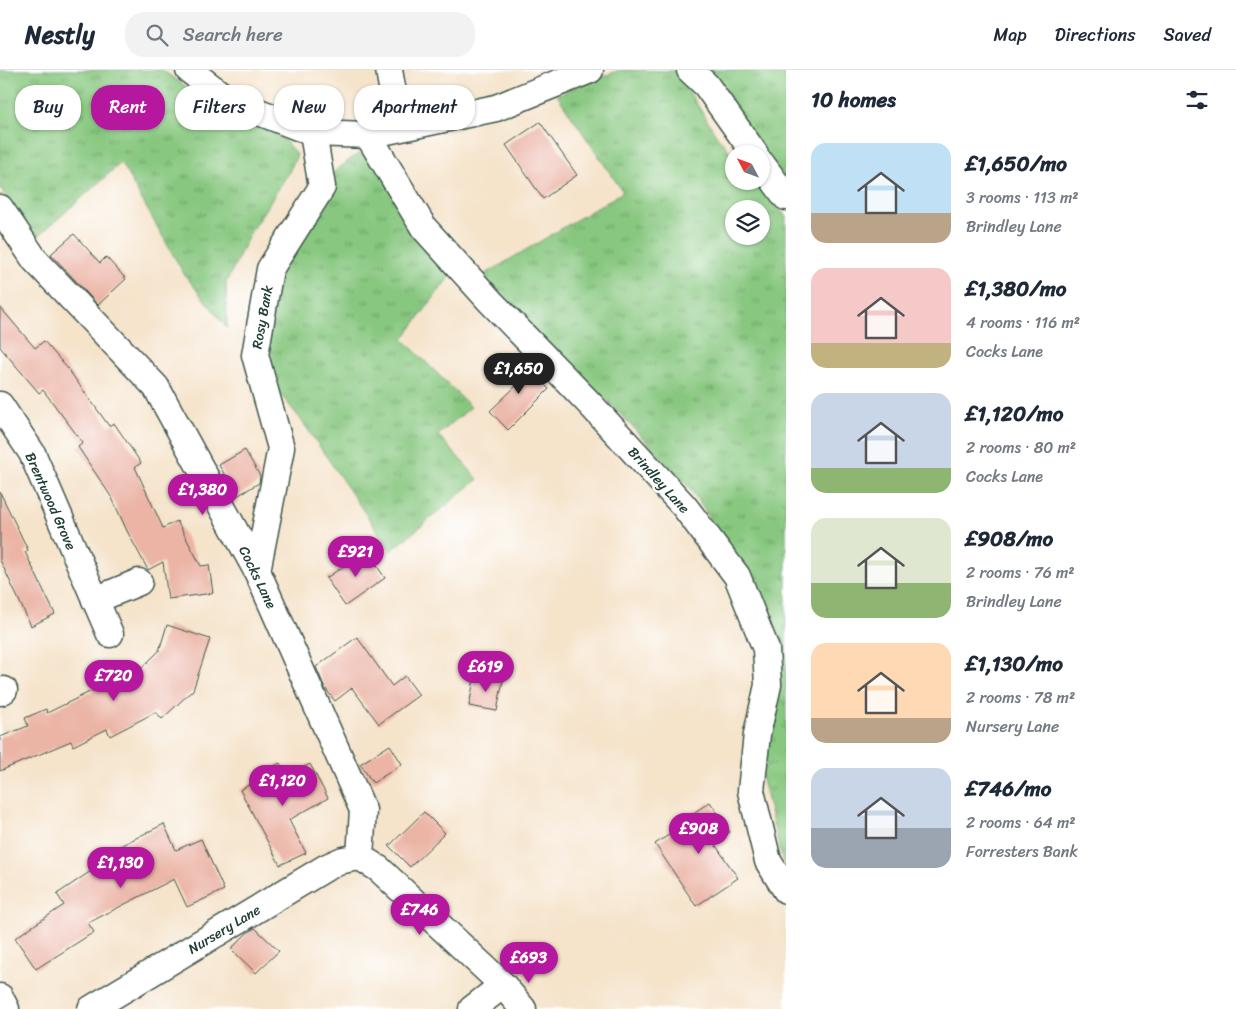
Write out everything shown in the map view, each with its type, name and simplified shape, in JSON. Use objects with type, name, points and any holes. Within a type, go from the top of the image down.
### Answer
[{"type":"street","points":[[189,70],[228,100],[313,133],[368,135],[390,130]]},
{"type":"street","points":[[389,70],[392,85]]},
{"type":"street","points":[[475,112],[496,108],[590,70]]},
{"type":"street","points":[[690,70],[706,85],[748,145]]},
{"type":"street","name":"Rosy Bank","points":[[257,571],[280,448],[255,355],[270,269],[322,187],[313,133]]},
{"type":"street","name":"Brindley Lane","points":[[368,135],[424,228],[490,302],[590,404],[684,506],[737,576],[766,649],[768,685],[757,734],[751,791],[768,861],[786,890]]},
{"type":"street","points":[[770,175],[786,197]]},
{"type":"street","name":"Cocks Lane","points":[[0,208],[35,260],[156,387],[257,571],[363,810],[360,857]]},
{"type":"street","name":"Brentwood Grove","points":[[0,405],[32,453],[110,634]]},
{"type":"street","points":[[95,600],[139,582]]},
{"type":"street","points":[[360,857],[379,869],[503,985],[523,1009]]},
{"type":"street","name":"Nursery Lane","points":[[91,1009],[327,867],[343,860],[360,857]]},
{"type":"street","points":[[472,1009],[503,985]]},
{"type":"street","points":[[0,997],[6,1009]]},
{"type":"green space","points":[[0,70],[162,70],[183,85],[175,85],[175,130],[264,130],[264,128],[284,140],[297,155],[288,174],[251,231],[226,283],[227,328],[184,274],[121,163],[35,239],[0,188]]},
{"type":"green space","points":[[619,70],[676,71],[717,136],[725,145],[725,190],[764,190],[786,217],[786,867],[782,859],[760,772],[781,682],[769,635],[743,571],[690,488],[605,398],[539,340],[482,276],[623,192],[557,95]]},
{"type":"green space","points":[[706,70],[786,70],[786,180],[770,158],[770,145],[761,145]]},
{"type":"green space","points":[[359,153],[372,159],[450,276],[403,339],[471,407],[438,435],[478,479],[391,551],[302,421],[266,376],[271,318],[283,263],[331,174]]},
{"type":"building","points":[[540,122],[577,175],[543,199],[506,145]]},
{"type":"building","points":[[74,234],[100,263],[106,257],[126,279],[98,305],[51,254]]},
{"type":"building","points":[[0,307],[35,348],[44,341],[68,369],[109,426],[114,423],[141,463],[135,467],[163,528],[177,521],[201,566],[209,565],[213,593],[168,599],[163,562],[148,570],[112,498],[78,447],[83,443],[43,390],[39,393],[0,347]]},
{"type":"building","points":[[519,359],[549,389],[508,430],[490,411],[516,386],[503,373]]},
{"type":"building","points":[[245,450],[260,476],[259,483],[237,496],[219,465]]},
{"type":"building","points":[[0,492],[28,550],[25,552],[55,614],[31,626],[0,560]]},
{"type":"building","points":[[367,551],[385,578],[345,606],[326,578]]},
{"type":"building","points":[[167,625],[210,639],[193,690],[162,719],[156,712],[110,736],[107,729],[73,746],[71,741],[0,771],[0,737],[28,726],[25,718],[46,709],[47,713],[114,680],[119,690],[159,651]]},
{"type":"building","points":[[357,637],[392,686],[405,676],[419,695],[379,724],[352,688],[335,701],[325,688],[316,667]]},
{"type":"building","points":[[475,674],[503,680],[497,711],[469,706]]},
{"type":"building","points":[[390,745],[402,764],[373,783],[360,764]]},
{"type":"building","points":[[280,763],[287,776],[310,764],[328,798],[289,820],[306,853],[280,865],[240,790],[263,777],[261,773]]},
{"type":"building","points":[[710,802],[730,832],[714,843],[738,878],[696,906],[655,844],[695,818],[692,814]]},
{"type":"building","points":[[424,812],[445,833],[410,867],[389,846]]},
{"type":"building","points":[[164,824],[176,850],[201,839],[224,890],[187,907],[174,879],[88,923],[94,932],[36,969],[15,938],[64,905],[57,894],[94,869],[90,861]]},
{"type":"building","points":[[255,928],[279,951],[256,973],[231,949],[247,933]]}]
